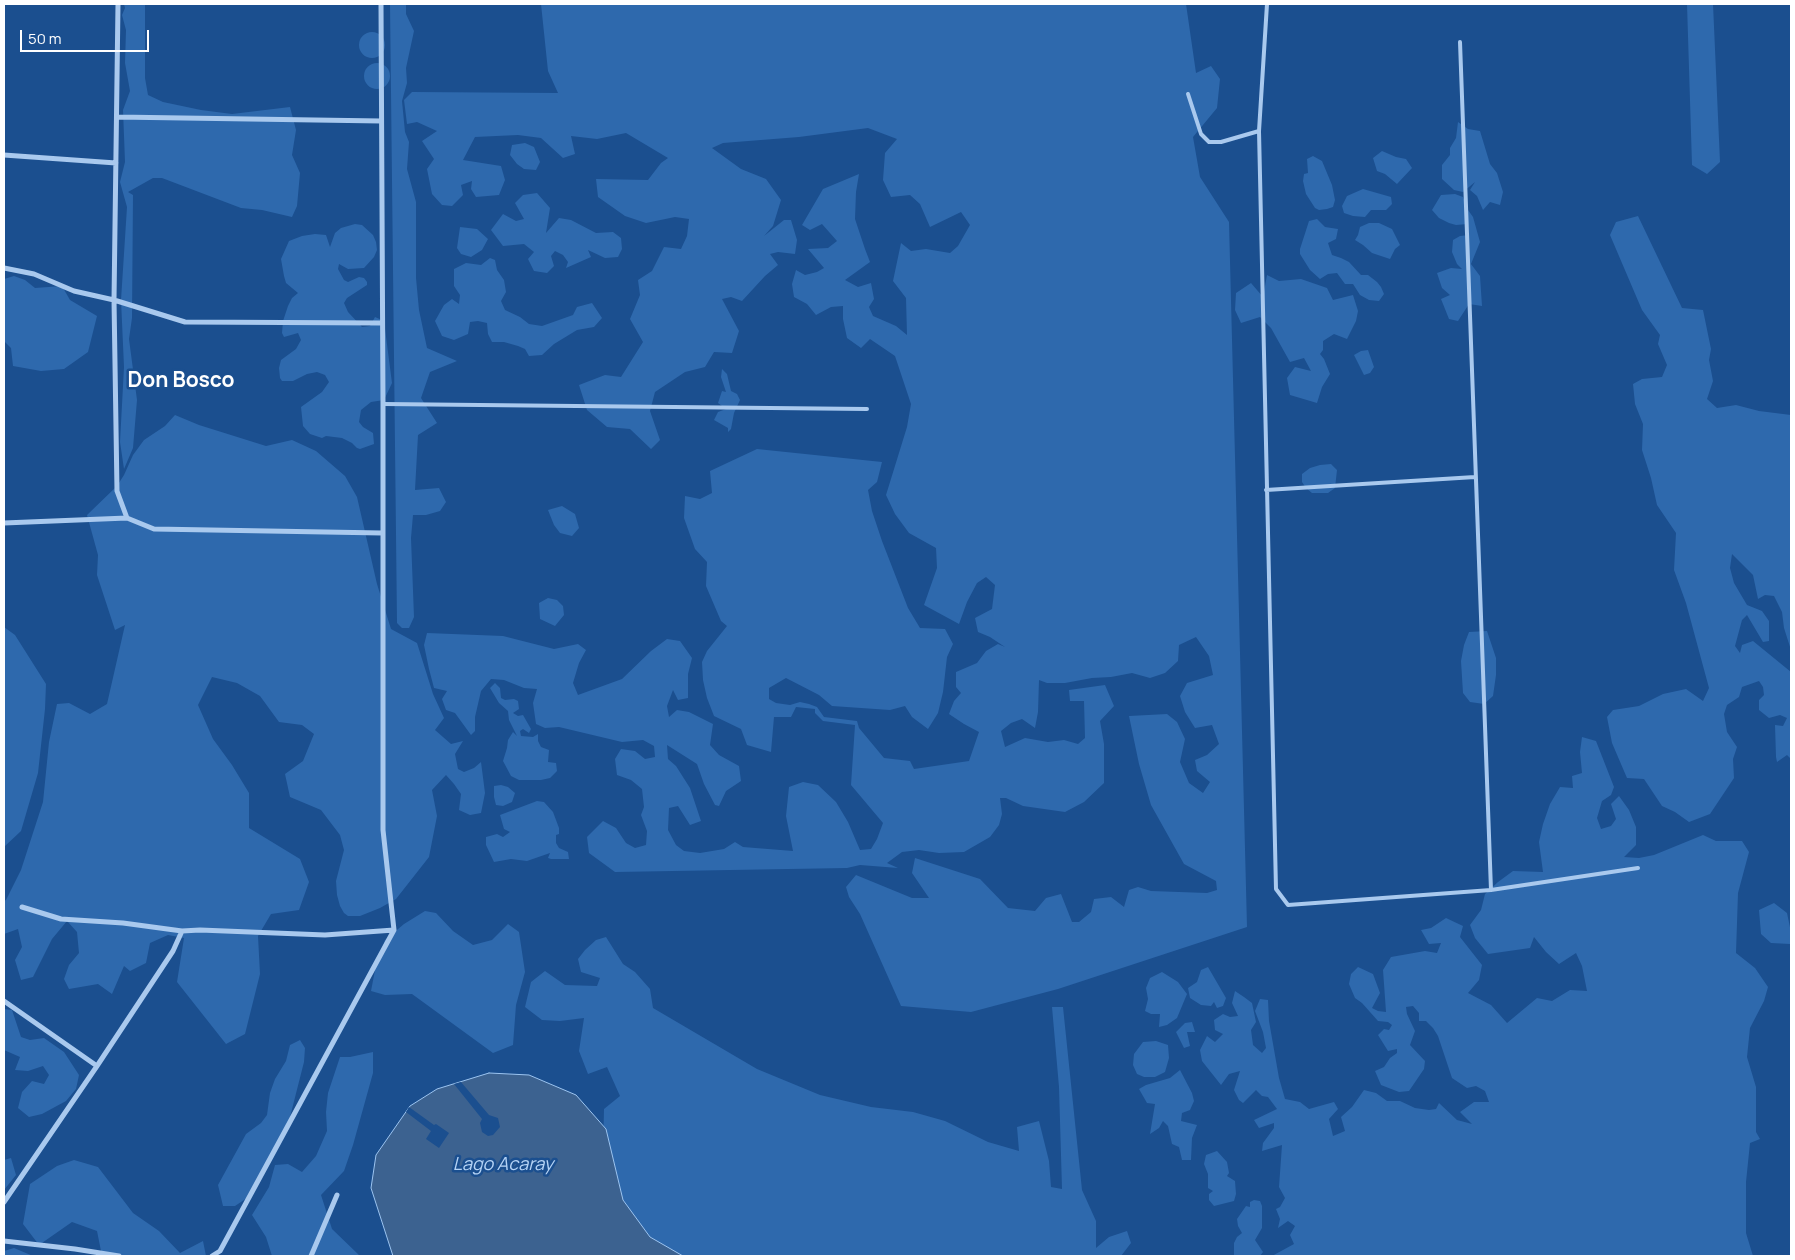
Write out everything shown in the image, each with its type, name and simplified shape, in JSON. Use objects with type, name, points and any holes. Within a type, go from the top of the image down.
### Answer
[{"type":"street","points":[[118,4],[114,300],[117,491],[127,518]]},
{"type":"street","points":[[212,1256],[220,1251],[394,930],[383,830],[381,4]]},
{"type":"street","points":[[117,117],[381,121]]},
{"type":"street","points":[[4,155],[116,162]]},
{"type":"street","points":[[4,268],[34,274],[74,291],[114,300],[185,322],[382,323]]},
{"type":"street","points":[[4,523],[127,518],[154,529],[382,532]]},
{"type":"street","points":[[22,907],[61,919],[123,922],[182,931],[200,930],[325,935],[394,930]]},
{"type":"street","points":[[4,1202],[173,951],[182,931]]},
{"type":"street","points":[[4,1001],[97,1066]]},
{"type":"street","points":[[311,1256],[337,1195]]},
{"type":"street","points":[[4,1241],[118,1256]]},
{"type":"lane","points":[[1267,4],[1259,131],[1276,889],[1288,905],[1491,890],[1638,868]]},
{"type":"lane","points":[[1460,42],[1491,890]]},
{"type":"lane","points":[[1188,94],[1201,134],[1209,142],[1221,142],[1259,131]]},
{"type":"lane","points":[[383,404],[868,409]]},
{"type":"lane","points":[[1266,490],[1475,477]]},
{"type":"shaded area","points":[[124,4],[145,4],[145,78],[148,95],[163,102],[232,114],[290,107],[296,130],[292,155],[300,173],[297,206],[292,217],[262,210],[241,208],[162,178],[153,178],[128,192],[133,195],[132,318],[129,339],[137,400],[133,448],[124,469],[120,442],[124,367],[121,300],[127,207],[120,182],[125,162],[123,110],[130,91],[125,63],[126,30],[122,15],[125,8]]},
{"type":"shaded area","points":[[390,4],[406,4],[406,14],[414,31],[406,68],[407,83],[402,101],[405,132],[409,142],[407,169],[416,202],[416,278],[419,310],[427,348],[457,361],[430,372],[421,398],[437,423],[418,435],[415,490],[439,488],[446,502],[440,511],[426,515],[413,515],[411,538],[414,617],[409,628],[402,628],[397,623]]},
{"type":"shaded area","points":[[541,4],[1186,4],[1196,73],[1211,66],[1220,79],[1217,108],[1193,137],[1200,177],[1229,222],[1247,927],[1058,989],[971,1012],[901,1006],[846,887],[856,875],[912,898],[929,898],[912,873],[915,858],[980,879],[1008,908],[1035,911],[1046,898],[1061,894],[1072,922],[1079,922],[1091,912],[1094,899],[1111,897],[1124,907],[1129,890],[1138,887],[1151,891],[1207,893],[1217,890],[1216,881],[1184,864],[1151,805],[1139,764],[1129,716],[1167,714],[1177,722],[1185,739],[1180,762],[1189,783],[1203,793],[1210,782],[1197,771],[1195,760],[1207,755],[1219,744],[1212,725],[1195,728],[1185,712],[1180,696],[1187,683],[1213,675],[1209,656],[1196,637],[1179,645],[1178,661],[1165,673],[1150,678],[1132,673],[1065,683],[1047,683],[1039,680],[1038,712],[1035,728],[1022,719],[1011,723],[1001,731],[1005,747],[1025,738],[1048,742],[1064,740],[1078,744],[1085,738],[1084,701],[1070,701],[1069,690],[1105,685],[1114,706],[1100,721],[1104,744],[1104,783],[1084,802],[1065,812],[1023,806],[1006,798],[1000,798],[1002,814],[999,825],[990,837],[964,852],[939,853],[919,850],[902,852],[887,863],[898,868],[860,865],[847,868],[615,872],[589,853],[587,837],[603,821],[616,828],[626,843],[635,848],[646,845],[647,831],[641,815],[644,807],[642,789],[631,780],[617,775],[615,759],[621,749],[635,751],[645,759],[655,757],[654,746],[643,740],[622,742],[559,727],[545,728],[536,724],[533,703],[537,689],[524,688],[504,680],[491,679],[481,691],[475,717],[475,731],[471,735],[455,713],[446,710],[442,699],[447,691],[434,688],[429,669],[424,645],[427,633],[503,636],[554,649],[578,644],[586,650],[579,663],[573,683],[578,695],[622,679],[651,651],[667,639],[680,641],[692,658],[688,674],[688,698],[678,700],[673,690],[667,706],[669,717],[677,710],[689,712],[713,724],[710,745],[719,755],[739,766],[741,781],[726,791],[719,806],[715,805],[704,784],[697,764],[667,745],[668,759],[676,766],[690,788],[701,821],[690,825],[678,806],[669,808],[668,830],[676,845],[684,851],[700,853],[724,849],[735,842],[743,847],[793,851],[786,816],[789,787],[803,782],[818,785],[836,802],[848,822],[860,850],[871,849],[883,823],[851,785],[855,725],[823,721],[815,713],[815,709],[796,707],[791,717],[774,717],[771,752],[747,745],[741,729],[714,716],[707,698],[702,662],[707,651],[727,626],[721,621],[706,586],[707,562],[695,549],[684,518],[685,496],[700,499],[712,493],[710,471],[757,449],[882,462],[877,482],[868,490],[872,511],[882,541],[908,608],[920,628],[945,629],[953,644],[947,657],[943,692],[938,713],[928,729],[912,717],[905,706],[890,710],[832,706],[819,695],[786,678],[769,688],[769,699],[776,703],[790,705],[800,702],[809,704],[817,707],[824,717],[857,721],[859,728],[884,758],[910,761],[914,769],[969,761],[979,732],[949,714],[954,701],[961,693],[956,687],[956,672],[977,663],[986,651],[998,644],[1005,647],[978,632],[975,618],[992,609],[995,585],[986,577],[977,583],[967,602],[959,624],[924,605],[937,568],[936,548],[909,533],[895,514],[886,495],[907,427],[911,404],[895,356],[870,339],[861,348],[847,338],[843,319],[843,306],[831,307],[816,315],[807,304],[794,297],[792,284],[796,270],[805,275],[824,268],[808,249],[828,248],[837,241],[822,224],[810,230],[802,225],[823,189],[859,174],[855,219],[870,262],[845,280],[858,287],[871,283],[874,299],[869,307],[873,316],[896,326],[907,335],[906,298],[893,281],[901,243],[911,251],[926,249],[950,253],[958,246],[970,225],[961,212],[930,227],[920,204],[910,195],[891,197],[883,180],[885,153],[897,139],[868,128],[799,137],[723,143],[712,148],[741,169],[766,179],[781,200],[773,226],[764,236],[784,220],[791,220],[797,240],[795,254],[778,252],[770,254],[778,265],[742,301],[731,297],[722,299],[739,331],[732,353],[714,352],[705,367],[685,372],[655,392],[650,411],[660,440],[651,449],[630,429],[607,427],[587,410],[579,385],[605,375],[621,377],[643,342],[630,319],[640,295],[638,280],[652,271],[664,247],[681,249],[687,236],[689,219],[675,217],[646,223],[625,216],[598,197],[596,179],[648,180],[661,163],[668,158],[626,133],[597,139],[571,136],[575,154],[563,158],[541,138],[518,135],[475,137],[463,160],[501,166],[505,180],[499,195],[476,197],[471,189],[472,181],[461,185],[463,195],[452,206],[442,205],[432,194],[427,169],[434,159],[422,141],[437,131],[417,122],[407,124],[404,100],[412,92],[558,93],[548,71]]},
{"type":"shaded area","points":[[1687,4],[1713,4],[1720,162],[1707,174],[1692,165]]},
{"type":"shaded area","points":[[372,32],[381,36],[385,45],[381,54],[372,58],[363,54],[359,45],[363,36]]},
{"type":"shaded area","points":[[377,63],[386,67],[390,76],[386,85],[377,89],[368,85],[364,76],[368,67]]},
{"type":"shaded area","points":[[1458,122],[1468,129],[1480,131],[1490,164],[1497,173],[1503,192],[1500,205],[1490,202],[1483,210],[1477,196],[1470,190],[1475,182],[1463,192],[1454,190],[1442,179],[1442,165],[1450,155],[1450,148],[1456,138]]},
{"type":"shaded area","points":[[525,143],[534,147],[540,162],[536,170],[524,169],[510,155],[512,145]]},
{"type":"shaded area","points":[[1382,151],[1406,159],[1412,168],[1397,184],[1385,174],[1377,171],[1373,158]]},
{"type":"shaded area","points":[[1313,156],[1322,161],[1332,185],[1335,200],[1333,207],[1327,209],[1319,210],[1315,208],[1306,194],[1303,181],[1304,174],[1308,173],[1307,159]]},
{"type":"shaded area","points":[[1363,189],[1391,197],[1392,204],[1386,210],[1371,210],[1365,217],[1344,213],[1342,206],[1347,196]]},
{"type":"shaded area","points":[[537,193],[550,208],[546,233],[559,218],[571,220],[596,233],[613,232],[621,238],[622,249],[618,257],[605,258],[588,250],[591,257],[566,268],[568,262],[563,255],[555,251],[551,256],[554,266],[547,273],[534,271],[528,259],[534,252],[524,244],[503,246],[491,230],[503,214],[516,221],[524,219],[515,203],[523,195]]},
{"type":"shaded area","points":[[1455,194],[1463,197],[1473,217],[1480,242],[1471,264],[1480,276],[1482,306],[1469,304],[1458,321],[1449,319],[1441,299],[1450,295],[1442,288],[1437,273],[1451,268],[1462,269],[1457,264],[1452,252],[1453,240],[1460,236],[1469,235],[1468,224],[1456,225],[1449,223],[1439,218],[1432,210],[1441,195]]},
{"type":"shaded area","points":[[1638,216],[1682,308],[1703,310],[1711,349],[1709,360],[1713,381],[1707,399],[1717,408],[1736,405],[1759,411],[1791,415],[1791,650],[1784,628],[1782,612],[1774,596],[1765,595],[1758,599],[1753,575],[1732,554],[1730,568],[1734,583],[1747,605],[1762,611],[1769,621],[1769,641],[1763,642],[1747,615],[1742,620],[1735,646],[1740,653],[1742,645],[1753,641],[1791,672],[1791,759],[1787,755],[1777,762],[1776,757],[1775,725],[1783,726],[1787,718],[1780,715],[1769,718],[1759,710],[1759,700],[1764,695],[1763,687],[1759,681],[1742,687],[1739,697],[1727,705],[1724,714],[1727,732],[1737,747],[1733,759],[1734,778],[1710,814],[1689,822],[1662,806],[1644,779],[1627,778],[1612,743],[1607,717],[1613,710],[1639,706],[1663,694],[1686,689],[1703,701],[1709,688],[1686,603],[1674,570],[1676,533],[1657,505],[1642,450],[1643,424],[1635,404],[1633,384],[1642,379],[1662,377],[1667,365],[1658,344],[1660,335],[1642,310],[1610,235],[1616,222]]},
{"type":"shaded area","points":[[1317,219],[1325,227],[1338,229],[1336,239],[1328,243],[1332,255],[1349,262],[1361,275],[1368,275],[1377,282],[1384,294],[1379,301],[1369,300],[1360,295],[1353,284],[1345,284],[1337,273],[1328,274],[1320,279],[1310,270],[1300,254],[1300,249],[1309,221]]},
{"type":"shaded area","points":[[1369,223],[1379,223],[1392,229],[1400,245],[1395,249],[1390,259],[1372,253],[1355,240],[1360,227]]},
{"type":"shaded area","points":[[355,224],[362,225],[373,235],[377,250],[374,257],[364,268],[348,269],[339,264],[338,269],[344,280],[348,282],[359,277],[364,278],[367,282],[367,285],[347,298],[344,303],[348,312],[362,327],[370,326],[375,317],[384,321],[392,383],[384,400],[371,402],[361,410],[359,422],[373,433],[374,444],[360,449],[342,438],[326,436],[322,438],[310,434],[303,426],[301,407],[322,392],[329,382],[325,375],[317,372],[307,374],[293,381],[282,381],[279,368],[281,360],[296,349],[301,340],[298,333],[284,337],[282,333],[283,321],[288,306],[292,298],[298,293],[286,283],[281,259],[289,241],[302,236],[326,235],[330,247],[335,233],[341,228]]},
{"type":"shaded area","points":[[460,227],[477,229],[488,239],[482,250],[471,257],[461,254],[457,248]]},
{"type":"shaded area","points":[[490,258],[495,260],[497,270],[504,280],[506,292],[501,301],[505,310],[520,317],[529,324],[542,326],[573,315],[577,307],[592,303],[602,318],[594,327],[577,330],[554,344],[542,355],[529,356],[525,349],[518,346],[504,342],[492,342],[488,334],[487,323],[478,321],[470,322],[468,334],[454,340],[442,336],[435,321],[444,305],[452,299],[459,304],[460,295],[454,286],[454,269],[466,263],[481,265]]},
{"type":"shaded area","points":[[1267,275],[1279,281],[1301,279],[1327,288],[1333,300],[1353,295],[1358,311],[1356,321],[1347,339],[1334,334],[1323,341],[1323,350],[1320,354],[1330,374],[1322,387],[1317,403],[1290,395],[1287,378],[1295,367],[1311,371],[1304,358],[1290,362],[1271,328],[1260,317],[1241,323],[1235,310],[1236,293],[1251,283],[1263,297]]},
{"type":"shaded area","points":[[14,276],[25,280],[35,288],[62,286],[70,300],[97,316],[88,352],[64,369],[41,371],[13,366],[11,348],[4,341],[4,279]]},
{"type":"shaded area","points":[[1368,350],[1374,367],[1370,373],[1364,375],[1354,355]]},
{"type":"shaded area","points":[[722,369],[727,374],[731,391],[737,394],[740,400],[734,413],[731,429],[728,432],[728,428],[714,420],[718,412],[726,409],[718,403],[722,391],[726,392],[721,377]]},
{"type":"shaded area","points":[[175,415],[199,425],[266,446],[292,440],[316,451],[345,476],[357,497],[377,584],[391,629],[417,643],[433,694],[444,718],[435,730],[451,744],[463,741],[455,754],[458,769],[464,772],[474,768],[481,762],[485,793],[481,813],[470,815],[459,810],[461,794],[446,775],[432,790],[437,816],[429,857],[396,899],[360,916],[348,916],[340,906],[337,895],[336,881],[344,850],[340,835],[321,810],[290,797],[285,774],[303,761],[314,734],[302,725],[279,722],[260,696],[237,683],[212,677],[198,705],[213,739],[249,793],[249,828],[300,859],[309,882],[299,910],[271,914],[258,936],[260,974],[245,1034],[226,1044],[177,982],[184,938],[168,935],[150,943],[146,963],[130,971],[124,966],[112,994],[98,984],[69,989],[64,979],[69,965],[79,953],[77,932],[67,921],[52,939],[33,977],[21,980],[15,960],[22,947],[18,929],[4,934],[4,901],[21,870],[43,802],[49,742],[57,704],[69,703],[90,714],[107,704],[125,625],[115,630],[97,575],[98,555],[87,515],[117,486],[133,455],[144,440],[165,426]]},
{"type":"shaded area","points":[[1331,464],[1337,470],[1335,488],[1328,493],[1312,493],[1302,482],[1302,474],[1310,468]]},
{"type":"shaded area","points":[[562,506],[575,514],[579,528],[572,536],[560,533],[554,525],[548,510]]},
{"type":"shaded area","points":[[548,598],[557,600],[563,606],[564,615],[555,626],[540,619],[539,603]]},
{"type":"shaded area","points":[[4,627],[15,635],[46,684],[38,773],[21,831],[4,847]]},
{"type":"shaded area","points":[[1487,631],[1496,658],[1496,675],[1493,696],[1484,704],[1470,702],[1463,693],[1461,661],[1469,632]]},
{"type":"shaded area","points":[[495,683],[500,688],[501,698],[518,701],[519,709],[513,713],[518,716],[523,715],[531,729],[529,733],[523,729],[520,731],[521,736],[533,737],[538,734],[538,741],[541,747],[549,750],[548,762],[556,763],[557,771],[550,778],[519,780],[511,776],[503,761],[508,740],[513,732],[517,736],[509,720],[508,711],[499,703],[490,688]]},
{"type":"shaded area","points":[[1582,737],[1596,741],[1614,787],[1611,795],[1602,801],[1597,818],[1601,829],[1611,826],[1616,819],[1611,804],[1619,796],[1629,810],[1636,827],[1636,845],[1624,857],[1639,858],[1654,855],[1703,835],[1716,841],[1742,841],[1749,852],[1738,893],[1736,953],[1755,968],[1768,987],[1764,1001],[1750,1028],[1747,1057],[1756,1087],[1756,1132],[1760,1139],[1750,1143],[1746,1182],[1746,1233],[1753,1256],[1272,1256],[1294,1244],[1290,1235],[1295,1226],[1288,1221],[1278,1228],[1280,1219],[1276,1209],[1280,1207],[1285,1198],[1279,1187],[1282,1145],[1262,1151],[1263,1143],[1274,1128],[1274,1123],[1259,1128],[1254,1120],[1277,1109],[1268,1097],[1262,1096],[1256,1090],[1243,1103],[1239,1100],[1234,1090],[1240,1071],[1229,1074],[1221,1085],[1202,1061],[1200,1050],[1207,1036],[1215,1042],[1223,1034],[1215,1030],[1214,1020],[1223,1014],[1230,1017],[1238,1016],[1232,1003],[1235,991],[1244,997],[1252,1003],[1256,1022],[1251,1030],[1253,1045],[1262,1053],[1266,1048],[1263,1032],[1255,1011],[1260,999],[1268,1000],[1269,1021],[1279,1078],[1285,1099],[1300,1102],[1309,1109],[1334,1102],[1338,1109],[1329,1119],[1333,1136],[1345,1131],[1341,1117],[1352,1107],[1364,1090],[1376,1093],[1387,1101],[1400,1101],[1415,1108],[1436,1109],[1439,1103],[1457,1120],[1472,1124],[1460,1112],[1474,1102],[1489,1102],[1485,1091],[1476,1086],[1467,1088],[1452,1078],[1438,1036],[1426,1021],[1419,1021],[1419,1013],[1413,1006],[1406,1007],[1407,1014],[1415,1031],[1410,1045],[1425,1061],[1424,1069],[1409,1091],[1399,1092],[1381,1085],[1375,1071],[1384,1067],[1390,1058],[1397,1053],[1397,1049],[1388,1051],[1378,1035],[1384,1029],[1389,1030],[1392,1025],[1388,1022],[1378,1021],[1355,998],[1349,984],[1351,974],[1358,967],[1373,974],[1380,993],[1372,1008],[1386,1012],[1383,970],[1391,957],[1425,951],[1437,953],[1441,943],[1429,944],[1421,930],[1431,928],[1446,918],[1463,926],[1460,937],[1482,965],[1479,980],[1468,993],[1491,1005],[1507,1023],[1537,998],[1552,1001],[1570,990],[1587,991],[1582,966],[1576,953],[1559,964],[1534,937],[1530,948],[1488,954],[1475,938],[1470,925],[1481,910],[1485,894],[1513,871],[1543,872],[1539,842],[1543,824],[1550,804],[1560,787],[1573,788],[1572,776],[1582,773],[1580,752]]},
{"type":"shaded area","points":[[494,786],[508,787],[515,793],[512,802],[503,806],[496,805],[494,797]]},
{"type":"shaded area","points":[[537,801],[544,802],[553,812],[559,828],[559,834],[556,835],[556,843],[559,848],[568,852],[569,859],[551,859],[548,858],[550,853],[527,861],[511,859],[494,862],[486,845],[486,837],[497,834],[503,837],[510,832],[504,829],[500,815]]},
{"type":"shaded area","points":[[1774,903],[1787,913],[1791,932],[1790,944],[1771,943],[1761,934],[1759,910]]},
{"type":"shaded area","points":[[425,911],[436,913],[453,931],[473,945],[492,940],[508,924],[519,932],[525,972],[516,1005],[513,1045],[493,1053],[412,994],[385,995],[371,991],[376,965],[385,940],[404,924]]},
{"type":"shaded area","points":[[606,937],[623,964],[635,972],[650,989],[653,1008],[757,1069],[820,1095],[871,1107],[913,1112],[945,1121],[988,1142],[1019,1151],[1017,1127],[1039,1121],[1049,1161],[1051,1187],[1062,1189],[1059,1087],[1052,1007],[1063,1007],[1082,1190],[1096,1221],[1096,1248],[1109,1237],[1127,1231],[1131,1243],[1121,1256],[665,1256],[639,1240],[603,1153],[604,1109],[620,1096],[607,1067],[588,1074],[579,1051],[584,1018],[560,1021],[542,1020],[525,1007],[531,982],[545,971],[565,985],[597,986],[600,978],[581,972],[578,959],[596,940]]},
{"type":"shaded area","points":[[1208,967],[1226,998],[1223,1006],[1217,1008],[1214,1002],[1211,1006],[1201,1005],[1190,998],[1188,988],[1197,982],[1201,970]]},
{"type":"shaded area","points":[[1162,972],[1178,982],[1187,994],[1177,1018],[1167,1025],[1159,1027],[1160,1014],[1151,1014],[1145,1011],[1148,999],[1146,988],[1150,978]]},
{"type":"shaded area","points":[[4,1009],[12,1010],[21,1037],[30,1040],[44,1038],[64,1052],[79,1075],[76,1089],[66,1101],[42,1114],[29,1117],[18,1108],[22,1092],[32,1081],[44,1084],[49,1075],[43,1066],[28,1071],[15,1070],[20,1057],[4,1050]]},
{"type":"shaded area","points":[[1192,1022],[1195,1032],[1187,1032],[1190,1046],[1184,1048],[1176,1032],[1185,1023]]},
{"type":"shaded area","points":[[300,1040],[305,1048],[304,1062],[289,1121],[247,1198],[235,1206],[223,1206],[218,1185],[246,1134],[261,1123],[267,1115],[270,1093],[275,1079],[286,1061],[290,1045]]},
{"type":"shaded area","points":[[1156,1041],[1168,1045],[1169,1058],[1165,1072],[1155,1077],[1144,1077],[1137,1074],[1133,1065],[1134,1054],[1143,1042]]},
{"type":"shaded area","points":[[373,1052],[373,1073],[344,1171],[321,1195],[332,1229],[360,1256],[272,1256],[266,1237],[252,1215],[269,1187],[275,1165],[288,1164],[302,1172],[316,1156],[327,1131],[328,1093],[340,1057]]},
{"type":"shaded area","points":[[1180,1070],[1194,1101],[1190,1110],[1182,1113],[1181,1121],[1197,1125],[1192,1138],[1191,1160],[1182,1160],[1179,1147],[1172,1144],[1168,1126],[1163,1121],[1159,1128],[1150,1134],[1155,1104],[1147,1103],[1139,1089],[1170,1078]]},
{"type":"shaded area","points":[[1217,1151],[1227,1162],[1229,1173],[1227,1176],[1235,1181],[1236,1194],[1234,1201],[1214,1206],[1209,1200],[1209,1194],[1213,1191],[1208,1188],[1208,1174],[1204,1164],[1206,1155]]},
{"type":"shaded area","points":[[11,1158],[16,1175],[4,1190],[4,1160]]},
{"type":"shaded area","points":[[74,1160],[98,1167],[133,1213],[159,1231],[180,1253],[203,1241],[206,1256],[102,1256],[97,1231],[72,1222],[39,1245],[23,1224],[30,1184],[57,1166]]},
{"type":"shaded area","points":[[1254,1200],[1260,1201],[1262,1206],[1262,1228],[1255,1240],[1263,1252],[1260,1256],[1234,1256],[1234,1243],[1242,1233],[1237,1219],[1246,1206],[1250,1207],[1250,1202]]},
{"type":"shaded area","points":[[14,1248],[33,1256],[4,1256],[4,1251]]},
{"type":"water","name":"Lago Acaray","points":[[489,1073],[529,1075],[576,1095],[606,1129],[623,1200],[650,1237],[683,1256],[393,1256],[371,1188],[376,1155],[410,1106],[437,1089]]},
{"type":"pier","points":[[461,1082],[489,1115],[498,1118],[500,1127],[493,1135],[488,1136],[482,1132],[480,1123],[482,1119],[454,1084]]},
{"type":"pier","points":[[409,1107],[449,1133],[439,1148],[426,1139],[431,1131],[406,1112]]},
{"type":"district","name":"Don Bosco","points":[[181,381]]}]
